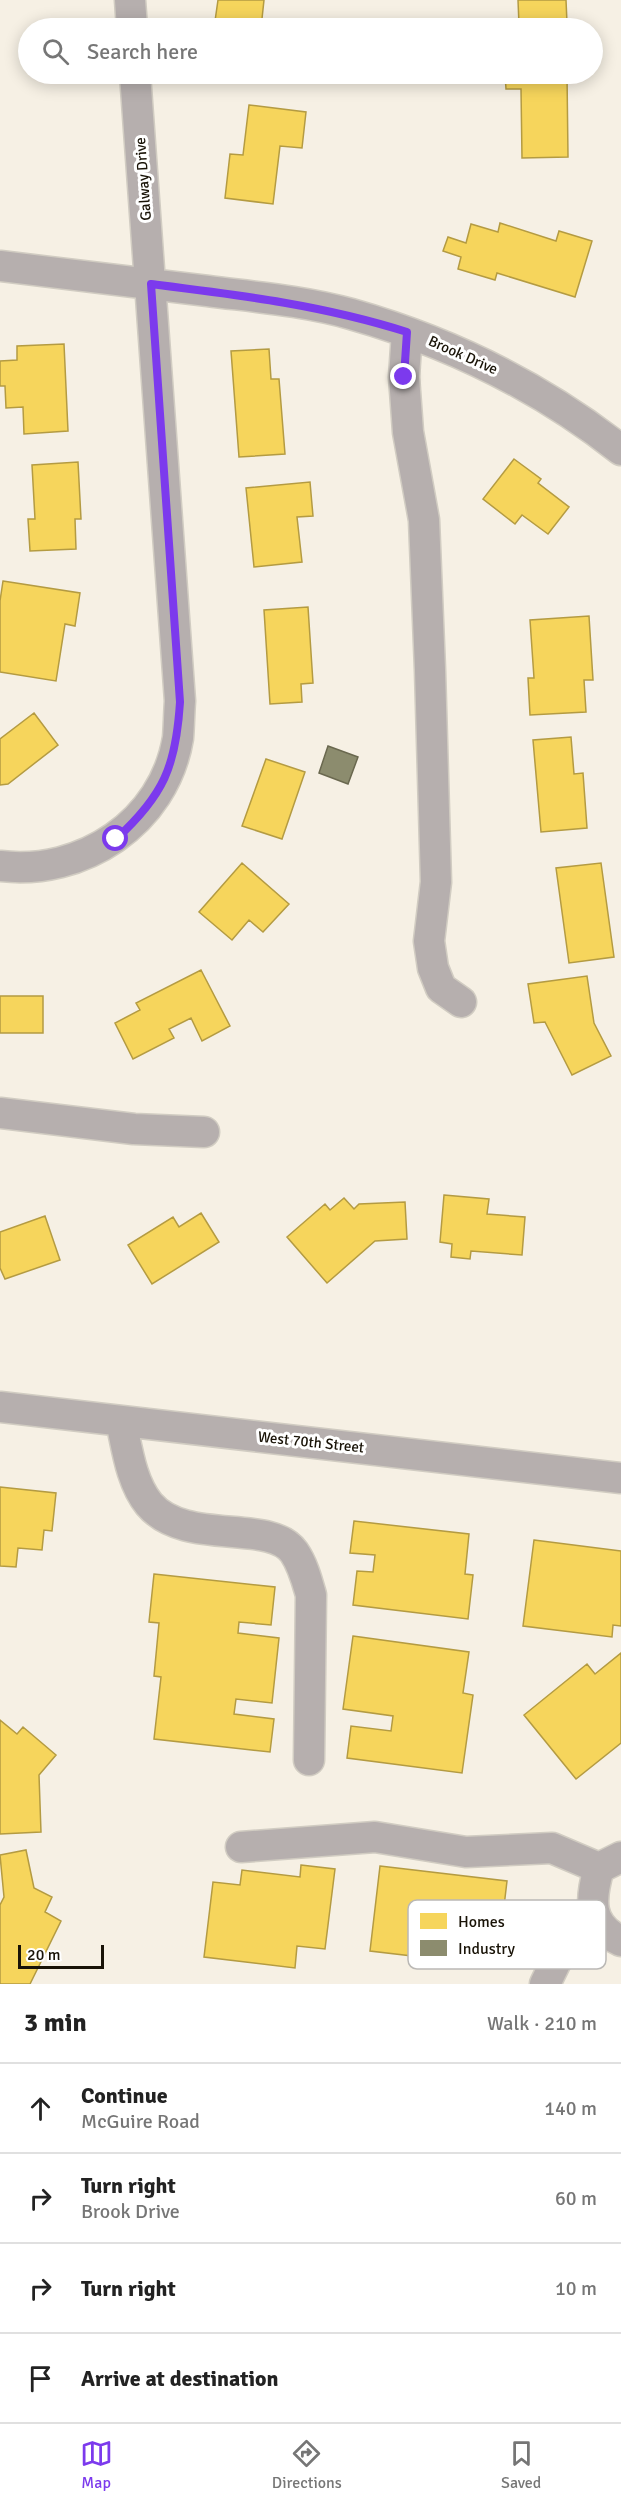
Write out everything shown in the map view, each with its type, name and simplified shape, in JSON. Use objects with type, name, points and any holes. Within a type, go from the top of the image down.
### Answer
[{"type":"street","points":[[130,0],[131,18]]},
{"type":"street","name":"Galway Drive","points":[[0,866],[43,868],[81,858],[116,839],[146,812],[165,778],[178,739],[180,702],[136,84]]},
{"type":"street","name":"Brook Drive","points":[[0,266],[266,298],[349,314],[407,332],[511,377],[583,420],[621,450]]},
{"type":"street","points":[[407,332],[404,377],[408,432],[424,520],[430,670],[436,882],[429,941],[433,968],[441,988],[461,1002]]},
{"type":"street","points":[[0,1113],[134,1129],[204,1132]]},
{"type":"street","name":"West 70th Street","points":[[0,1407],[621,1478]]},
{"type":"street","points":[[121,1421],[133,1474],[149,1504],[169,1521],[198,1529],[272,1537],[293,1550],[305,1574],[311,1595],[309,1760]]},
{"type":"street","points":[[242,1847],[375,1837],[466,1852],[552,1848],[610,1863],[592,1900]]},
{"type":"street","points":[[544,1984],[552,1969]]},
{"type":"building: Homes","points":[[218,0],[264,0],[262,18],[215,18]]},
{"type":"building: Homes","points":[[518,0],[566,0],[567,18],[519,18]]},
{"type":"building: Homes","points":[[506,84],[567,84],[568,157],[522,158],[521,89],[506,89]]},
{"type":"building: Homes","points":[[249,105],[306,112],[302,148],[280,146],[273,204],[225,198],[230,154],[243,155]]},
{"type":"building: Homes","points":[[500,223],[556,241],[559,231],[592,241],[575,297],[497,273],[495,280],[458,269],[461,257],[443,251],[448,237],[466,243],[471,224],[498,232]]},
{"type":"building: Homes","points":[[64,344],[68,431],[24,434],[23,407],[6,408],[5,386],[0,386],[0,361],[17,360],[17,346]]},
{"type":"building: Homes","points":[[269,349],[271,379],[279,379],[285,454],[239,457],[231,351]]},
{"type":"building: Homes","points":[[514,459],[541,479],[538,483],[569,507],[548,534],[522,515],[515,524],[483,499]]},
{"type":"building: Homes","points":[[78,462],[81,519],[75,519],[76,549],[30,551],[28,519],[35,519],[32,465]]},
{"type":"building: Homes","points":[[310,482],[313,516],[297,517],[302,562],[254,567],[246,488]]},
{"type":"building: Homes","points":[[3,581],[80,593],[75,626],[65,624],[56,681],[0,672],[0,601]]},
{"type":"building: Homes","points":[[308,607],[313,683],[301,684],[302,702],[270,704],[264,610]]},
{"type":"building: Homes","points":[[589,616],[593,680],[584,680],[586,712],[530,715],[528,678],[534,678],[530,620]]},
{"type":"building: Homes","points":[[34,713],[58,745],[8,784],[0,785],[0,739]]},
{"type":"building: Homes","points":[[571,737],[574,774],[583,773],[587,828],[541,832],[533,740]]},
{"type":"building: Homes","points":[[266,759],[305,772],[282,839],[242,826]]},
{"type":"building: Homes","points":[[242,863],[289,904],[263,932],[249,920],[232,940],[199,912]]},
{"type":"building: Homes","points":[[601,863],[614,957],[569,963],[556,868]]},
{"type":"building: Homes","points":[[201,970],[230,1026],[202,1041],[191,1018],[169,1029],[174,1038],[133,1059],[115,1023],[140,1010],[136,1003]]},
{"type":"building: Homes","points":[[587,976],[594,1023],[611,1056],[572,1075],[545,1022],[534,1023],[528,984]]},
{"type":"building: Homes","points":[[0,996],[43,996],[43,1033],[0,1033]]},
{"type":"building: Homes","points":[[444,1195],[489,1199],[487,1214],[525,1217],[522,1255],[471,1251],[470,1259],[451,1257],[452,1244],[440,1242]]},
{"type":"building: Homes","points":[[344,1198],[354,1209],[359,1204],[405,1202],[407,1239],[375,1241],[327,1283],[287,1237],[325,1204],[330,1210]]},
{"type":"building: Homes","points":[[201,1213],[219,1242],[152,1284],[128,1245],[173,1217],[179,1227]]},
{"type":"building: Homes","points":[[45,1216],[60,1260],[5,1279],[0,1268],[0,1232]]},
{"type":"building: Homes","points":[[0,1487],[56,1493],[52,1531],[44,1530],[42,1550],[18,1548],[16,1567],[0,1566]]},
{"type":"building: Homes","points":[[354,1521],[469,1534],[465,1574],[473,1575],[468,1619],[353,1605],[357,1571],[373,1572],[375,1555],[350,1553]]},
{"type":"building: Homes","points":[[534,1540],[621,1551],[621,1626],[613,1625],[612,1637],[523,1626]]},
{"type":"building: Homes","points":[[154,1574],[275,1587],[271,1625],[239,1622],[238,1633],[279,1638],[272,1703],[236,1699],[234,1714],[274,1719],[270,1752],[154,1739],[161,1677],[154,1676],[159,1623],[149,1622]]},
{"type":"building: Homes","points":[[353,1636],[469,1652],[463,1693],[473,1695],[462,1773],[347,1758],[351,1726],[391,1731],[393,1716],[343,1709]]},
{"type":"building: Homes","points":[[621,1653],[621,1743],[576,1779],[524,1715],[587,1664],[595,1674]]},
{"type":"building: Homes","points":[[0,1720],[17,1734],[23,1727],[56,1755],[39,1775],[41,1832],[0,1834]]},
{"type":"building: Homes","points":[[26,1850],[34,1888],[52,1897],[45,1912],[61,1921],[30,1984],[0,1984],[0,1905],[4,1897],[0,1855]]},
{"type":"building: Homes","points":[[301,1865],[335,1869],[325,1949],[297,1946],[295,1968],[204,1957],[213,1882],[240,1885],[242,1870],[300,1877]]},
{"type":"building: Homes","points":[[380,1866],[507,1881],[505,1900],[408,1900],[408,1955],[370,1951]]},
{"type":"building: Industry","points":[[328,746],[358,757],[348,784],[319,773]]},
{"type":"route","points":[[116,839],[146,812],[165,778],[178,739],[180,702],[151,284],[266,298],[349,314],[407,332],[404,377]]}]
